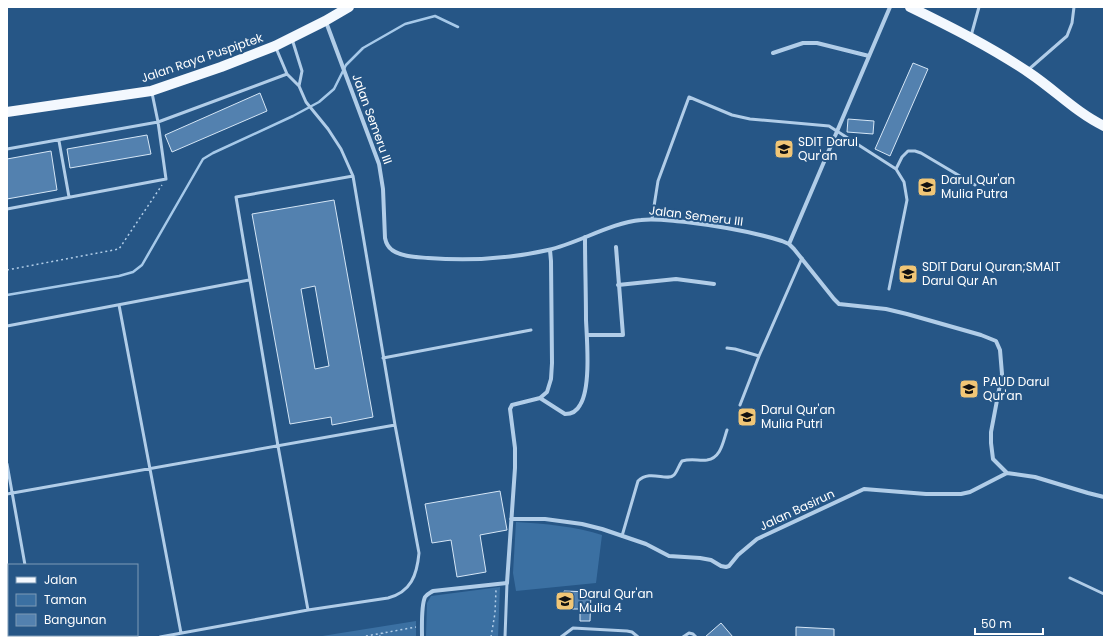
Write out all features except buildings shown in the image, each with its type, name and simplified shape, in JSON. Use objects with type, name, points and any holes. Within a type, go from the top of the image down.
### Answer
[{"type":"main road","name":"Jalan Raya Puspiptek","points":[[7,112],[151,91],[221,67],[275,46],[349,7]]},
{"type":"main road","points":[[911,7],[990,49],[1026,71],[1084,114],[1104,126]]},
{"type":"street","points":[[789,244],[890,7]]},
{"type":"street","name":"Jalan Semeru III","points":[[325,21],[379,164],[383,189],[385,238],[391,250],[412,257],[480,259],[515,256],[550,250],[629,222],[652,219],[720,226],[773,238],[789,244],[839,304],[886,309],[981,335],[996,341],[1000,350],[1002,374],[990,443],[993,459],[1007,473]]},
{"type":"street","points":[[773,53],[810,42],[869,56]]},
{"type":"street","points":[[540,398],[565,414],[573,412],[580,406],[585,387],[588,364],[585,237]]},
{"type":"street","points":[[587,335],[622,336],[616,247]]},
{"type":"street","points":[[422,637],[424,603],[429,593],[433,591],[508,583],[515,468],[515,448],[510,409],[512,405],[540,398],[547,392],[551,379],[550,250]]},
{"type":"street","points":[[618,285],[676,279],[714,284]]},
{"type":"street","points":[[1007,473],[1035,477],[1104,497]]},
{"type":"street","name":"Jalan Basirun","points":[[511,519],[561,521],[595,527],[646,544],[670,556],[700,558],[710,560],[726,567],[731,565],[738,555],[757,539],[864,488],[926,494],[961,494],[970,492],[1007,473]]},
{"type":"lane","points":[[970,38],[979,7]]},
{"type":"lane","points":[[1026,71],[1065,39],[1072,23],[1074,7]]},
{"type":"lane","points":[[291,38],[302,71],[299,86]]},
{"type":"lane","points":[[160,637],[308,610],[397,596],[414,577],[418,565],[419,553],[383,358],[353,176],[342,149],[306,102],[299,86],[287,74],[275,46]]},
{"type":"lane","points":[[7,150],[158,122],[287,74]]},
{"type":"lane","points":[[7,209],[166,179],[158,122],[151,91]]},
{"type":"lane","points":[[652,219],[658,181],[689,97],[750,120],[829,126],[896,169],[904,182],[906,200],[889,290]]},
{"type":"lane","points":[[59,141],[69,197]]},
{"type":"lane","points":[[896,169],[902,157],[908,151],[915,151],[976,185]]},
{"type":"lane","points":[[308,610],[249,280],[236,197],[353,176]]},
{"type":"lane","points":[[740,405],[759,356],[802,258]]},
{"type":"lane","points":[[7,326],[249,280]]},
{"type":"lane","points":[[119,305],[181,633]]},
{"type":"lane","points":[[383,358],[530,330]]},
{"type":"lane","points":[[727,348],[759,356]]},
{"type":"lane","points":[[7,494],[150,470],[395,425]]},
{"type":"lane","points":[[622,536],[638,481],[641,477],[648,475],[671,477],[675,475],[682,461],[690,459],[708,460],[714,457],[719,454],[728,430]]},
{"type":"lane","points":[[7,464],[25,564]]},
{"type":"lane","points":[[1070,578],[1104,594]]},
{"type":"lane","points":[[505,637],[508,583]]},
{"type":"lane","points":[[561,637],[572,628],[627,631],[632,632],[638,637]]},
{"type":"lane","points":[[683,637],[689,633],[696,637]]},
{"type":"path","points":[[7,270],[119,249],[166,179]]},
{"type":"path","points":[[491,637],[495,613],[496,584]]},
{"type":"path","points":[[361,637],[422,626]]},
{"type":"path","points":[[379,637],[383,633]]},
{"type":"green space","points":[[516,522],[571,527],[602,535],[596,583],[516,591],[513,573]]},
{"type":"green space","points":[[500,587],[498,637],[426,637],[427,603],[431,596]]},
{"type":"green space","points":[[416,621],[416,637],[316,637]]},
{"type":"waterway","points":[[7,295],[119,276],[133,272],[142,265],[203,159],[319,102],[334,89],[346,65],[363,48],[405,24],[435,16],[458,27]]},
{"type":"place","name":"SDIT Darul Qur'an","points":[[784,149]]},
{"type":"place","name":"Darul Qur'an Mulia Putra","points":[[927,187]]},
{"type":"place","name":"SDIT Darul Quran;SMAIT Darul Qur An","points":[[908,274]]},
{"type":"place","name":"PAUD Darul Qur'an","points":[[969,389]]},
{"type":"place","name":"Darul Qur'an Mulia Putri","points":[[747,417]]},
{"type":"place","name":"Darul Qur'an Mulia 4","points":[[565,601]]}]
